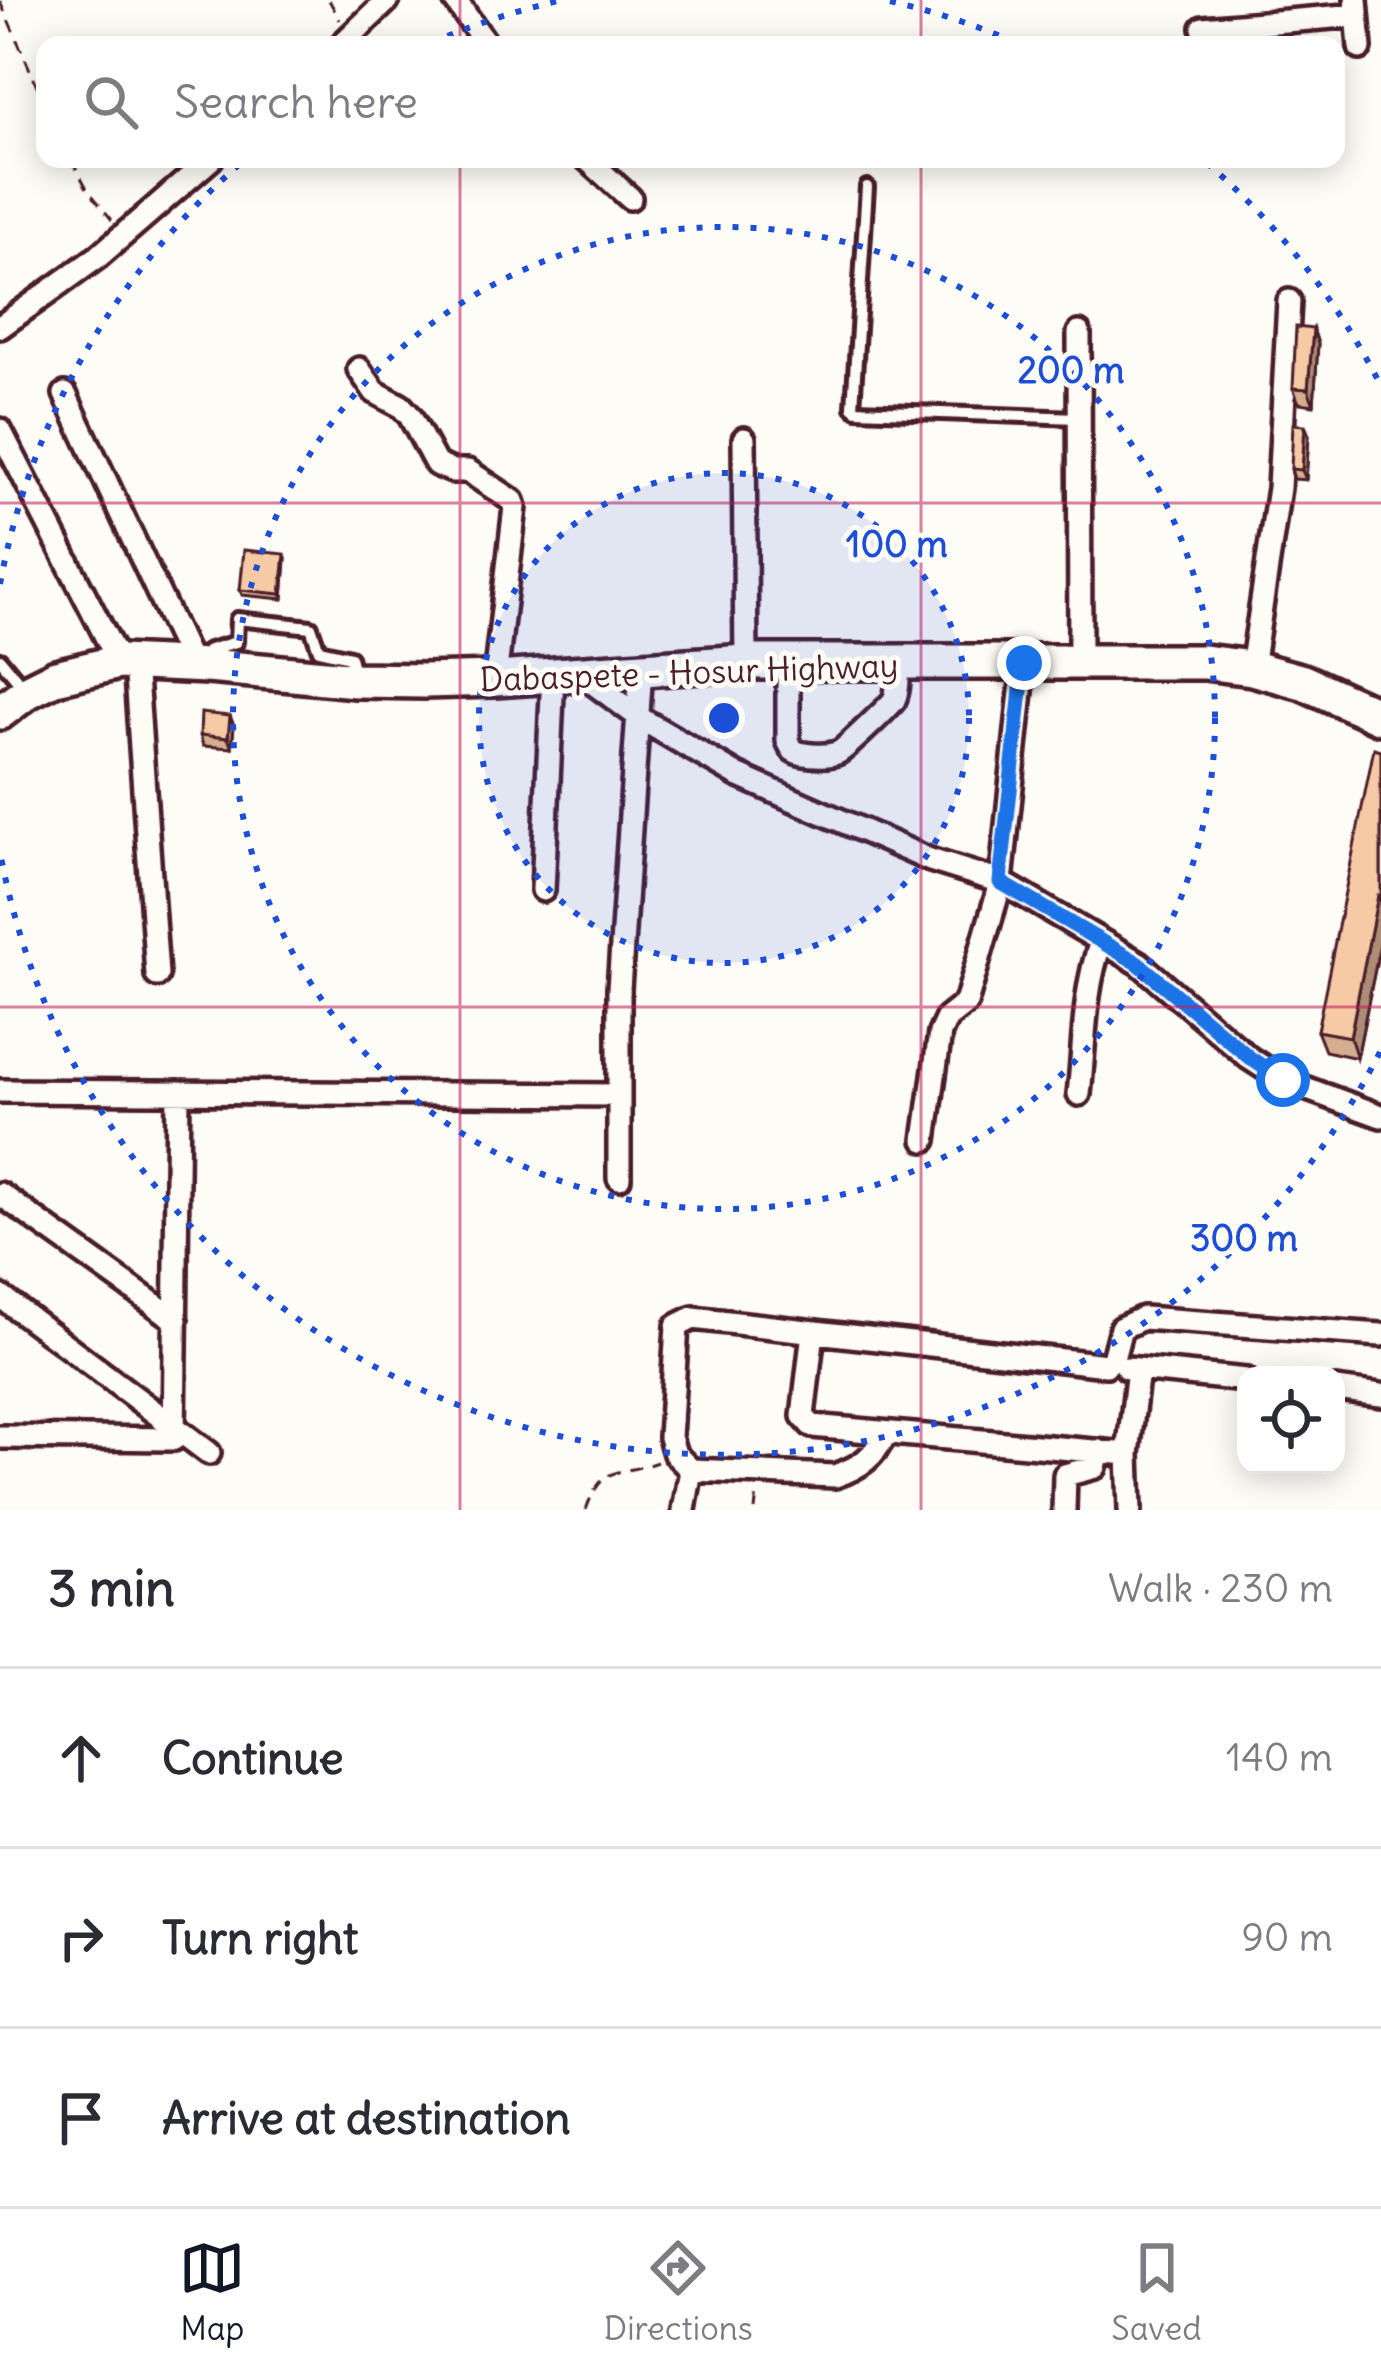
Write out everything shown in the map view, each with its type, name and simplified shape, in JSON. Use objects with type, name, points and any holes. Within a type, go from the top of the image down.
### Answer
[{"type":"highway","name":"Dabaspete - Hosur Highway","points":[[0,712],[56,677],[127,662],[356,680],[495,679],[788,661],[1204,662],[1252,668],[1303,682],[1381,717]]},
{"type":"street","points":[[350,36],[388,0]]},
{"type":"street","points":[[455,0],[481,36]]},
{"type":"street","points":[[1203,28],[1357,8],[1360,48]]},
{"type":"street","points":[[0,327],[99,256],[201,168]]},
{"type":"street","points":[[597,168],[629,198]]},
{"type":"street","points":[[1252,668],[1279,488],[1289,301]]},
{"type":"street","points":[[1079,333],[1080,662]]},
{"type":"street","points":[[359,369],[375,392],[410,416],[436,464],[468,471],[513,501],[495,679]]},
{"type":"street","points":[[65,394],[200,665]]},
{"type":"street","points":[[0,430],[127,662],[157,975]]},
{"type":"street","points":[[744,439],[746,662]]},
{"type":"street","points":[[788,661],[788,741],[797,753],[833,754],[888,710],[898,688],[898,663]]},
{"type":"street","points":[[925,1141],[940,1033],[947,1018],[966,1003],[1000,882],[1024,663]]},
{"type":"street","points":[[619,1178],[619,989],[641,669]]},
{"type":"street","points":[[542,890],[566,674],[737,775],[930,860],[1000,882],[1138,963],[1250,1058],[1283,1080],[1381,1116]]},
{"type":"street","points":[[1079,1094],[1086,1002],[1101,942]]},
{"type":"street","points":[[0,1091],[619,1095]]},
{"type":"street","points":[[0,1437],[174,1439],[178,1092]]},
{"type":"street","points":[[0,1194],[176,1320]]},
{"type":"street","points":[[0,1296],[209,1453]]},
{"type":"street","points":[[684,1510],[683,1462],[670,1437],[677,1326],[693,1318],[1237,1379]]},
{"type":"street","points":[[1106,1365],[1113,1359],[1121,1328],[1143,1318],[1381,1335]]},
{"type":"street","points":[[813,1332],[803,1416],[812,1426],[1128,1454]]},
{"type":"street","points":[[1130,1510],[1128,1454],[1138,1369]]},
{"type":"street","points":[[1345,1390],[1381,1394]]},
{"type":"street","points":[[683,1462],[835,1475],[856,1468],[876,1453],[886,1432]]},
{"type":"street","points":[[1064,1510],[1065,1475],[1095,1467],[1099,1451]]},
{"type":"lane","points":[[867,187],[853,407],[1079,418]]},
{"type":"lane","points":[[200,665],[209,650],[236,642],[237,619],[311,627],[319,650],[350,657],[356,680]]},
{"type":"lane","points":[[0,659],[28,692]]},
{"type":"path","points":[[0,1],[36,83]]},
{"type":"path","points":[[76,168],[124,235]]},
{"type":"path","points":[[586,1510],[594,1487],[614,1472],[683,1462]]},
{"type":"building","points":[[1296,327],[1313,329],[1308,389],[1293,388]]},
{"type":"building","points":[[1293,424],[1305,425],[1302,470],[1291,469]]},
{"type":"building","points":[[244,550],[285,554],[281,594],[240,590]]},
{"type":"building","points":[[201,713],[230,716],[228,738],[200,735]]},
{"type":"building","points":[[1374,748],[1381,750],[1381,896],[1350,1037],[1317,1031]]},
{"type":"route","points":[[1024,663],[1000,882],[1138,963],[1250,1058],[1283,1080]]}]
